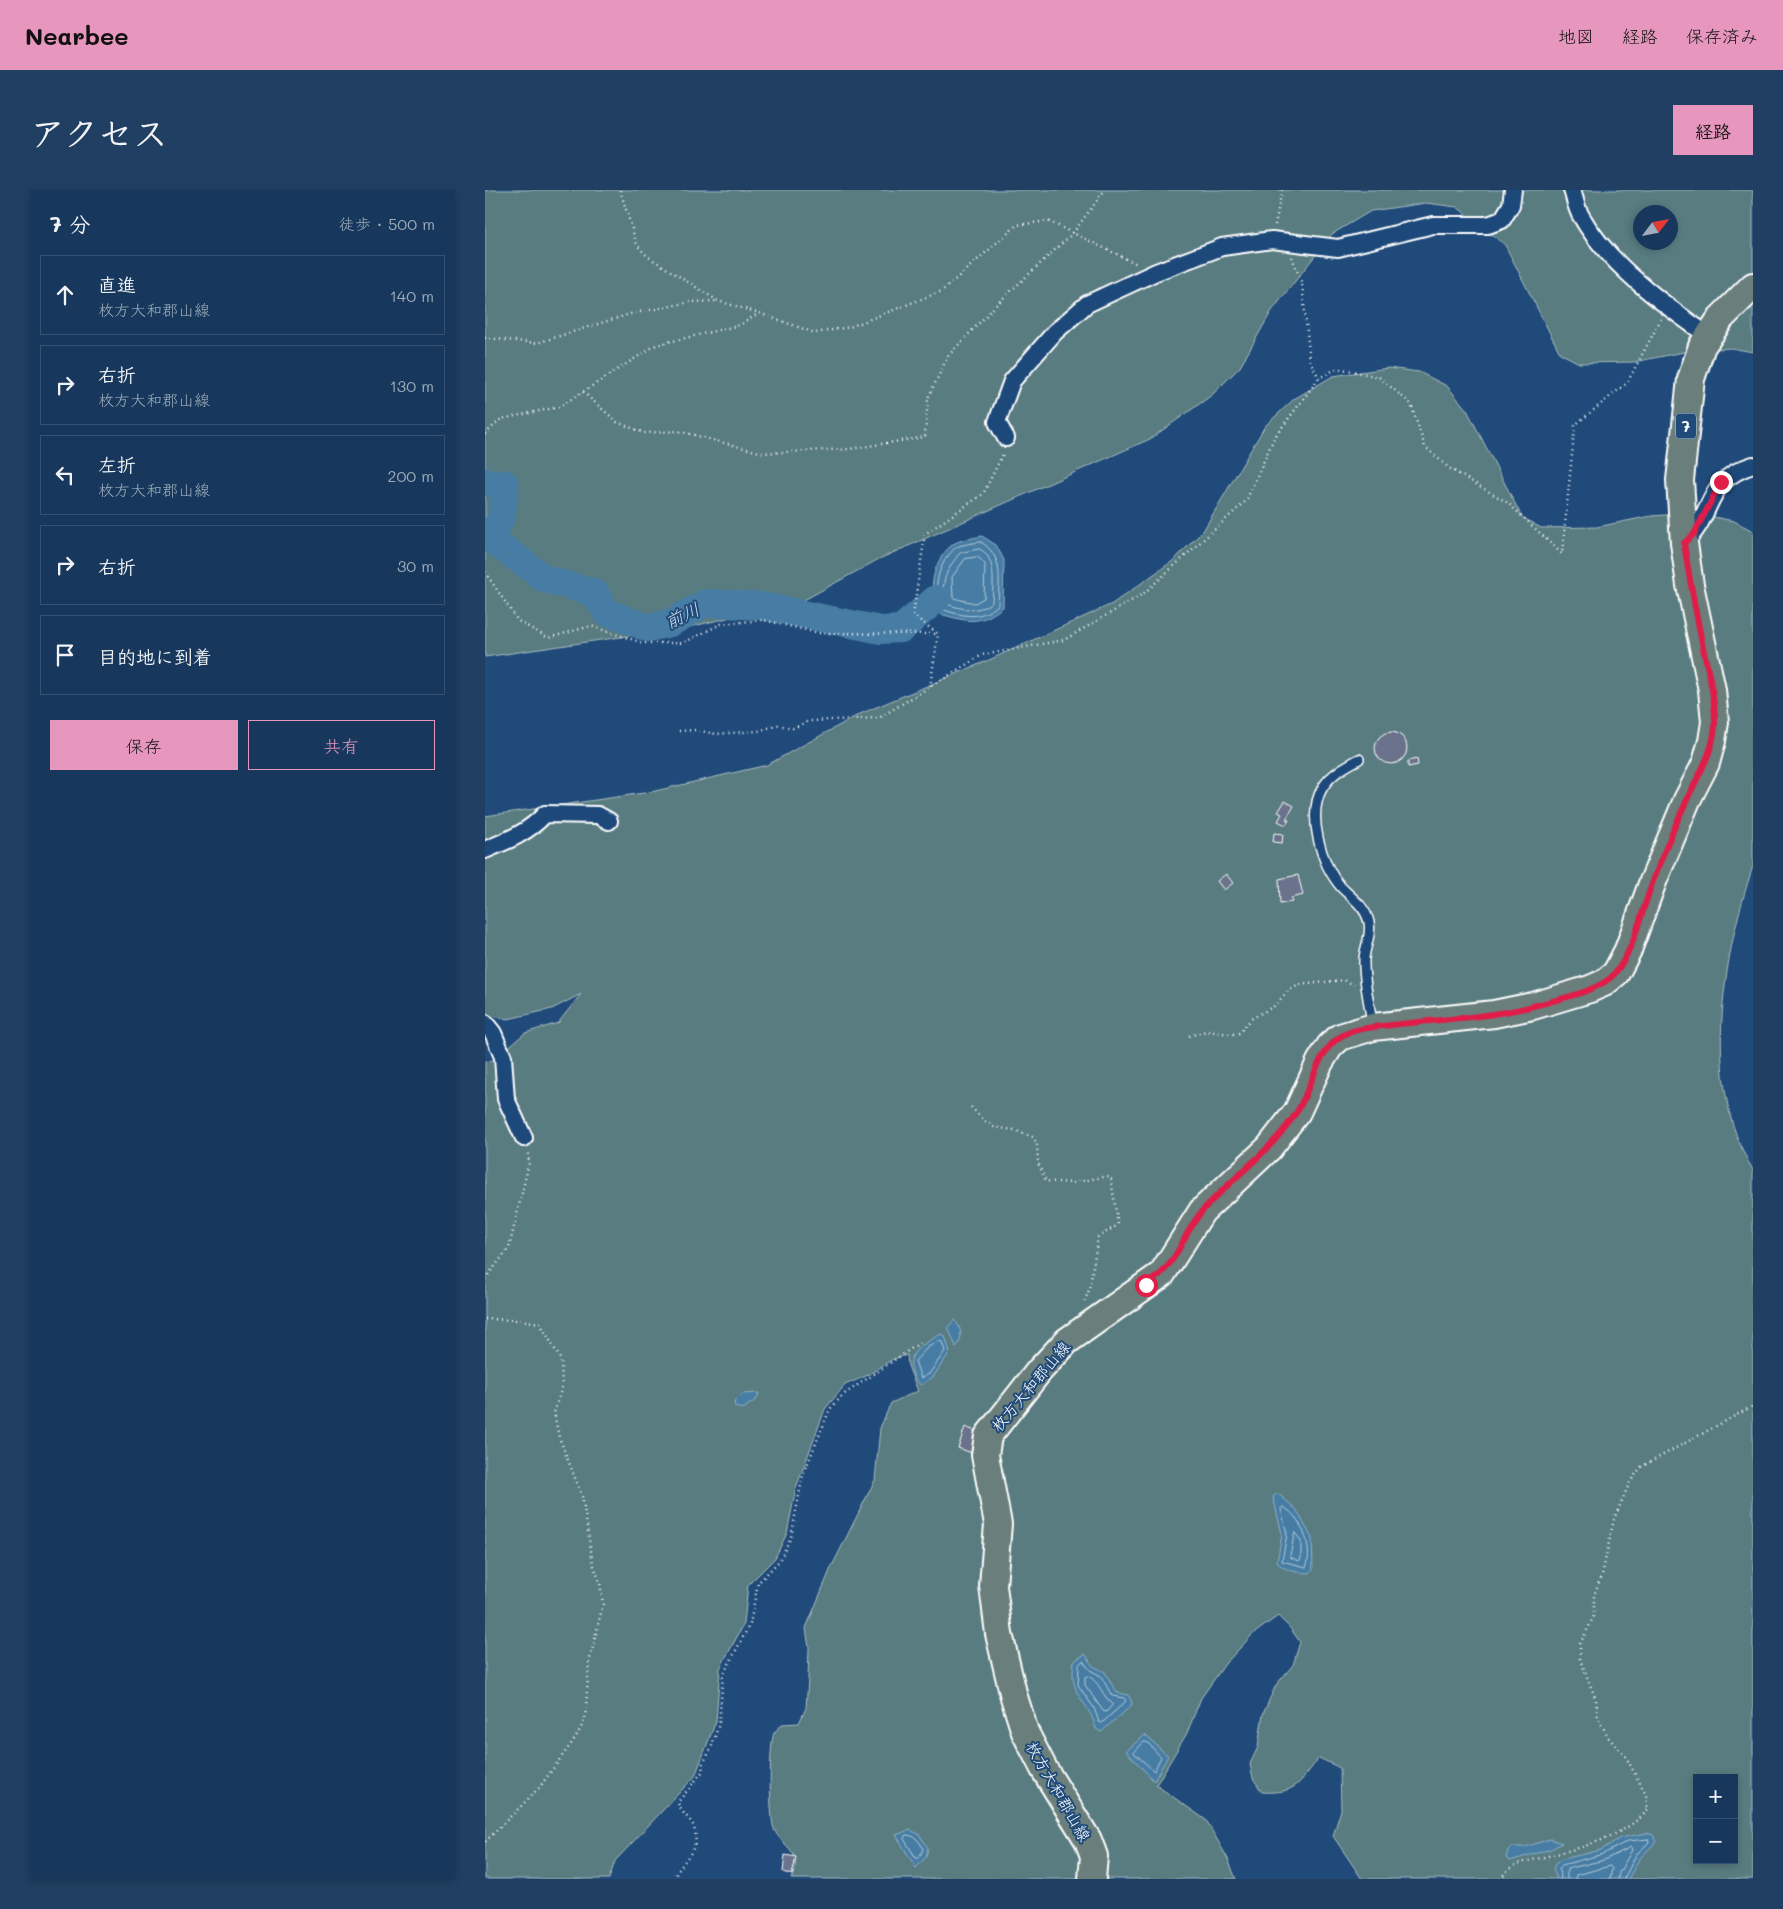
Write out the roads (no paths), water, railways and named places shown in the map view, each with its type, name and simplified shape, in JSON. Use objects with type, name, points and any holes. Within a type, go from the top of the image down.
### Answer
[{"type":"main road","name":"枚方大和郡山線","points":[[1092,1879],[1094,1856],[1088,1840],[1044,1770],[1025,1732],[1014,1697],[995,1609],[993,1586],[998,1524],[987,1468],[985,1445],[996,1424],[1067,1340],[1162,1274],[1202,1211],[1269,1148],[1297,1112],[1330,1046],[1340,1037],[1373,1027],[1495,1014],[1533,1006],[1590,989],[1604,983],[1615,973],[1628,950],[1652,884],[1687,800],[1706,763],[1712,741],[1715,722],[1711,690],[1690,586],[1684,543],[1680,480],[1691,379],[1702,346],[1721,318],[1753,286]]},
{"type":"street","points":[[1006,438],[997,422],[1012,381],[1055,332],[1087,304],[1156,272],[1223,246],[1279,241],[1338,248],[1433,225],[1488,225],[1503,220],[1511,205],[1513,190]]},
{"type":"street","points":[[1572,190],[1580,214],[1602,246],[1667,308],[1709,336]]},
{"type":"street","points":[[1684,543],[1694,534],[1721,482],[1739,469],[1753,465]]},
{"type":"street","points":[[485,850],[513,839],[536,825],[545,814],[598,815],[609,821]]},
{"type":"street","points":[[485,1023],[493,1033],[503,1057],[507,1099],[524,1138]]},
{"type":"lane","points":[[1359,759],[1335,773],[1323,786],[1316,802],[1315,830],[1332,873],[1341,886],[1359,903],[1369,923],[1369,941],[1364,960],[1373,1027]]},
{"type":"water","points":[[982,536],[996,545],[1004,560],[1003,607],[986,618],[971,621],[937,613],[934,604],[933,584],[934,575],[941,557],[955,543]]},
{"type":"water","points":[[954,1320],[961,1333],[956,1347],[948,1327]]},
{"type":"water","points":[[941,1334],[945,1336],[950,1352],[933,1377],[921,1385],[913,1375],[912,1358],[919,1348]]},
{"type":"water","points":[[759,1393],[757,1399],[743,1409],[735,1407],[734,1402],[742,1394]]},
{"type":"water","points":[[1277,1493],[1296,1509],[1312,1538],[1313,1569],[1310,1573],[1288,1569],[1277,1562],[1282,1534],[1273,1497]]},
{"type":"water","points":[[1085,1654],[1093,1666],[1105,1672],[1116,1692],[1128,1695],[1132,1702],[1131,1706],[1101,1732],[1096,1729],[1089,1711],[1076,1691],[1074,1683],[1074,1661]]},
{"type":"water","points":[[1145,1735],[1168,1756],[1154,1781],[1126,1751]]},
{"type":"water","points":[[909,1830],[919,1834],[928,1848],[926,1857],[916,1868],[896,1835]]},
{"type":"water","points":[[1647,1833],[1653,1835],[1656,1842],[1640,1858],[1628,1879],[1557,1879],[1553,1869],[1555,1864],[1563,1859],[1601,1850],[1620,1838]]},
{"type":"water","points":[[1550,1839],[1562,1843],[1551,1849],[1510,1861],[1506,1858],[1508,1850],[1512,1847],[1525,1847]]},
{"type":"waterway","name":"前川","points":[[485,482],[505,484],[502,515],[491,539],[545,579],[595,593],[606,612],[648,628],[670,623],[706,603],[762,606],[881,630],[901,629],[936,599]]}]
